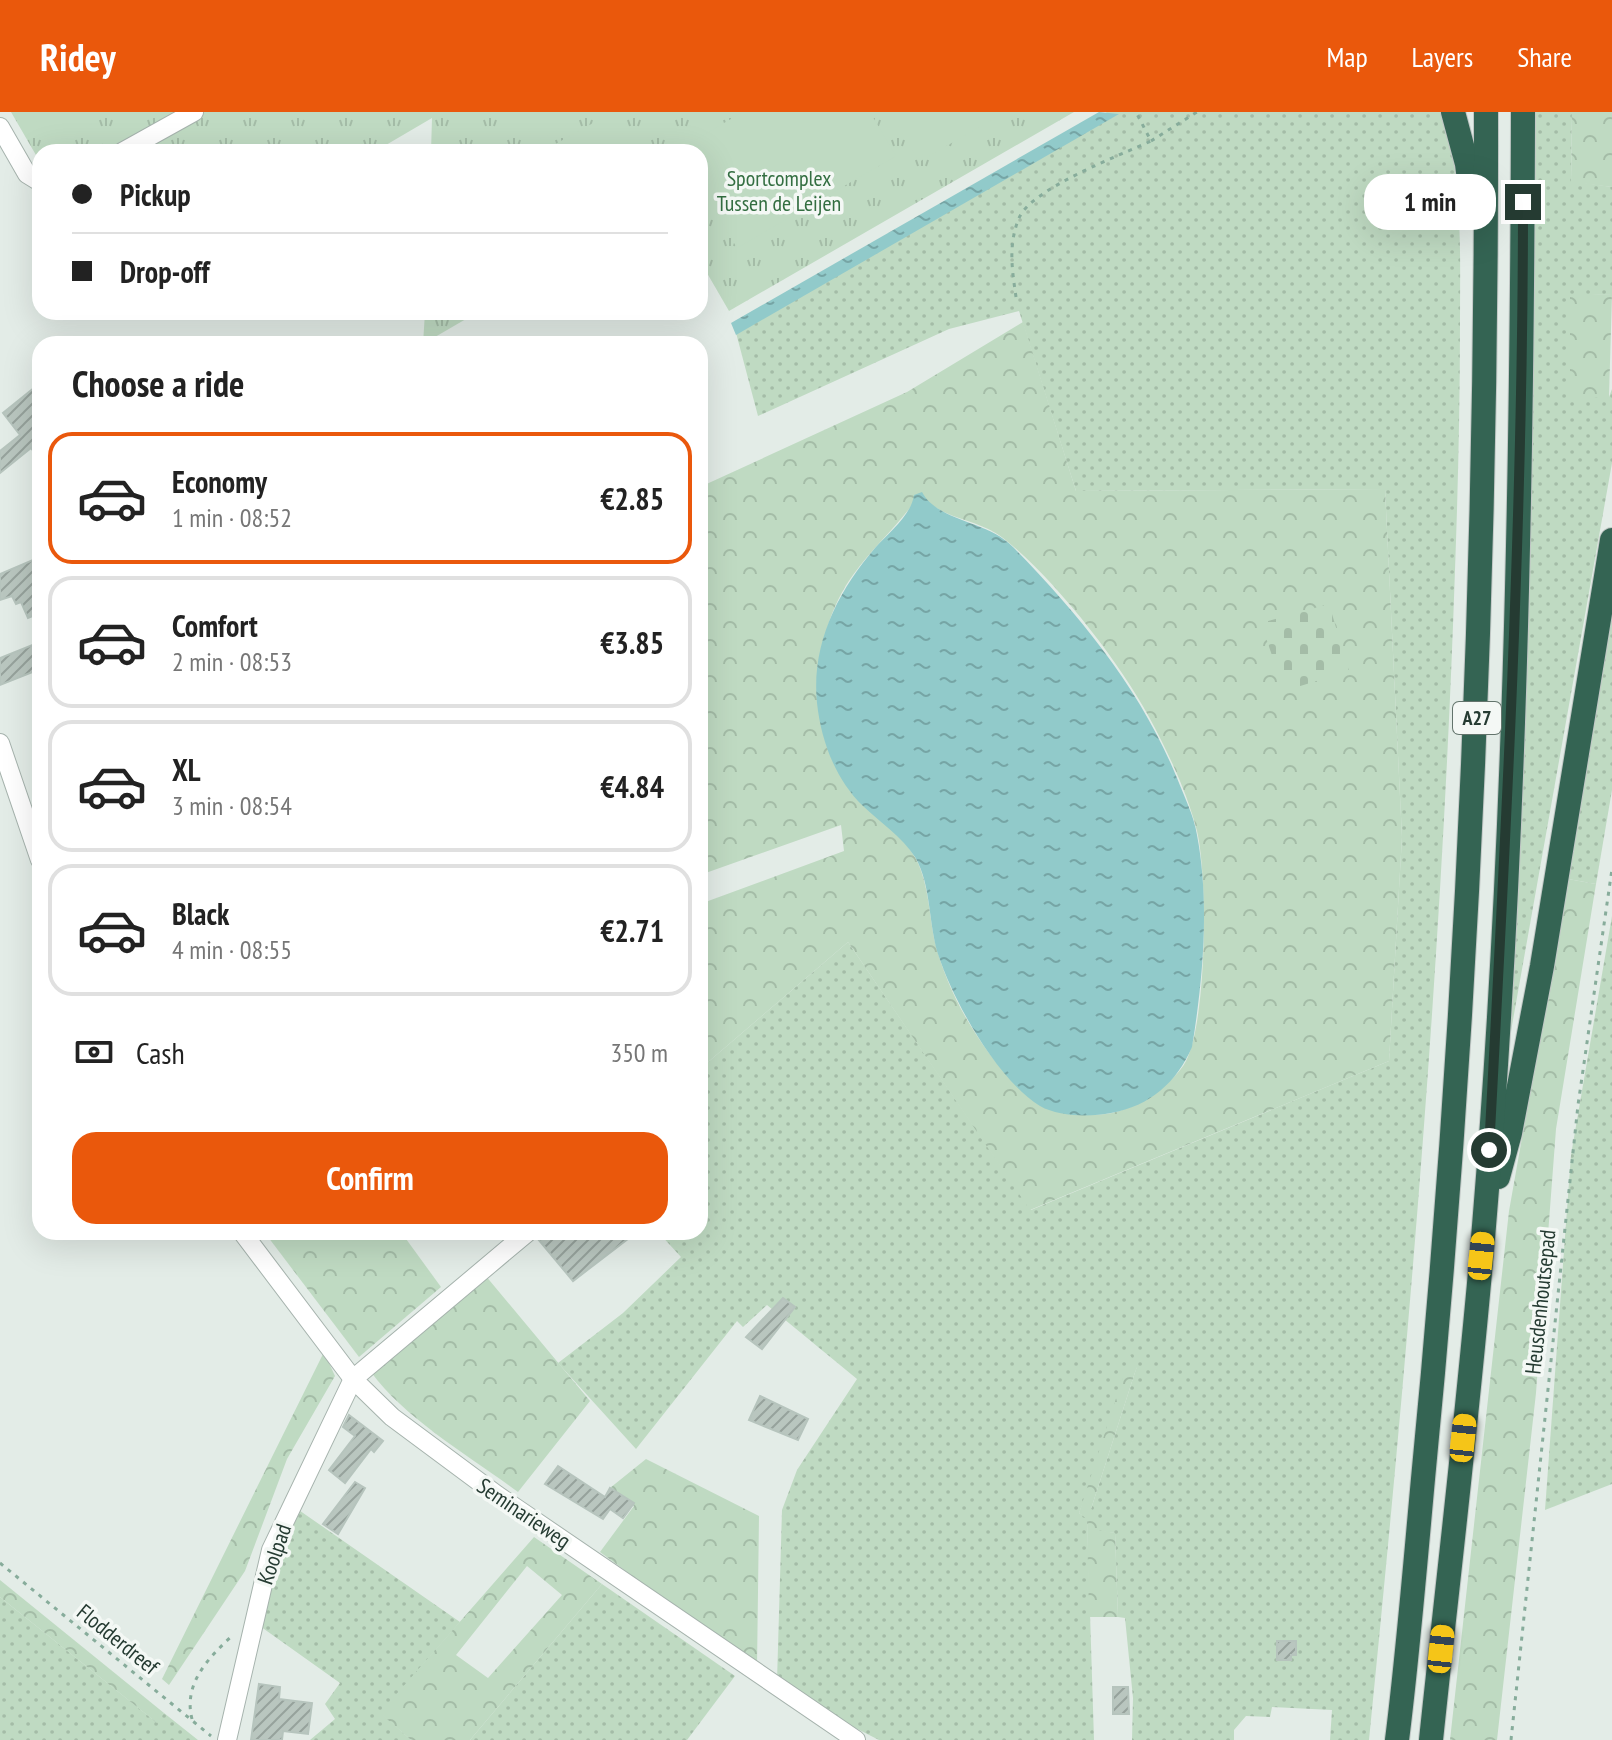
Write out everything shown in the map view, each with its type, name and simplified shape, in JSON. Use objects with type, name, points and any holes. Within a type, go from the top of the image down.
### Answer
[{"type":"highway","name":"A27","points":[[1453,112],[1467,164],[1486,315]]},
{"type":"highway","name":"A27","points":[[1397,1740],[1456,1106],[1481,620],[1486,112]]},
{"type":"highway","name":"A27","points":[[1431,1740],[1484,1226],[1507,859],[1523,351],[1523,112]]},
{"type":"highway","name":"A27","points":[[1484,1226],[1510,1133],[1542,966],[1612,540]]},
{"type":"street","points":[[136,144],[194,112]]},
{"type":"street","points":[[0,127],[27,174],[32,177]]},
{"type":"street","points":[[0,743],[32,837]]},
{"type":"street","name":"Seminarieweg","points":[[254,1240],[353,1379],[424,1444],[856,1740]]},
{"type":"street","points":[[353,1379],[518,1240]]},
{"type":"street","name":"Koolpad","points":[[227,1740],[271,1550],[353,1379]]},
{"type":"path","points":[[1136,112],[1151,141]]},
{"type":"path","points":[[1016,297],[1010,256],[1020,215],[1057,184],[1151,141],[1197,112]]},
{"type":"path","name":"Heusdenhoutsepad","points":[[1511,1740],[1576,1120],[1612,869]]},
{"type":"path","name":"Flodderdreef","points":[[0,1563],[216,1740]]},
{"type":"path","points":[[193,1721],[188,1703],[190,1687],[216,1651],[256,1613]]},
{"type":"green space","name":"Sportcomplex Tussen de Leijen","points":[[11,112],[1074,112],[729,311],[708,275],[708,144],[431,144],[432,118],[388,144],[32,144],[32,148]]},
{"type":"green space","points":[[31,112],[112,112],[57,144],[50,144]]},
{"type":"green space","points":[[519,112],[589,112],[535,142]]},
{"type":"green space","points":[[743,112],[870,112],[896,156],[737,248],[708,199],[708,144],[688,144]]},
{"type":"green space","points":[[890,112],[1005,112],[919,162]]},
{"type":"green space","points":[[1107,112],[1443,112],[1454,164],[1460,243],[1459,416],[1449,716],[1422,1155],[1369,1740],[1330,1740],[1332,1710],[1272,1707],[1270,1717],[1246,1716],[1234,1730],[1234,1740],[1132,1740],[1133,1698],[1125,1618],[1118,1617],[1115,1533],[1097,1531],[1091,1509],[1137,1366],[1079,1513],[1087,1518],[1094,1740],[879,1740],[818,1709],[777,1681],[782,1510],[797,1470],[857,1379],[767,1305],[743,1327],[737,1321],[636,1449],[558,1363],[623,1313],[681,1257],[665,1240],[708,1240],[708,1062],[848,942],[1031,1210],[1389,1061],[1402,837],[1385,489],[1076,491],[1019,311],[949,329],[758,416],[735,329]]},
{"type":"green space","points":[[1528,112],[1572,112],[1571,181],[1612,187],[1612,294],[1571,296],[1609,397],[1612,389],[1612,463],[1508,1048]]},
{"type":"green space","points":[[1572,112],[1612,112],[1612,187],[1571,182]]},
{"type":"green space","points":[[611,113],[628,144],[555,144]]},
{"type":"green space","points":[[1612,294],[1609,397],[1570,399],[1570,295]]},
{"type":"green space","points":[[424,320],[464,320],[437,336],[424,336]]},
{"type":"green space","points":[[1023,322],[1076,491],[1385,489],[1402,837],[1389,1061],[1030,1210],[848,942],[708,1062],[708,901],[844,851],[841,825],[708,872],[708,483],[907,392]],"holes":[[[927,501],[1003,538],[1043,575],[1084,621],[1121,671],[1149,717],[1176,772],[1197,831],[1203,881],[1204,948],[1193,1041],[1186,1061],[1173,1078],[1132,1106],[1112,1113],[1066,1113],[1044,1106],[1025,1093],[995,1061],[958,1004],[949,983],[935,942],[926,889],[916,859],[843,779],[823,731],[819,704],[822,649],[829,622],[853,575],[913,504]]]},
{"type":"green space","points":[[1612,581],[1612,790],[1596,884],[1568,879]]},
{"type":"green space","points":[[1329,604],[1349,671],[1284,691],[1261,623]]},
{"type":"green space","points":[[1568,879],[1596,884],[1556,1129],[1536,1393],[1497,1740],[1450,1740],[1509,1211]]},
{"type":"green space","points":[[1612,916],[1612,1484],[1545,1510],[1571,1155]]},
{"type":"green space","points":[[270,1240],[407,1240],[441,1287],[359,1357]]},
{"type":"green space","points":[[485,1275],[590,1401],[518,1492],[420,1421],[371,1372]]},
{"type":"green space","points":[[324,1352],[335,1376],[287,1459],[245,1571],[169,1685],[162,1679]]},
{"type":"green space","points":[[1130,1355],[1137,1366],[1091,1509],[1097,1513],[1098,1530],[1115,1533],[1118,1617],[1089,1617],[1087,1519],[1079,1513]]},
{"type":"green space","points":[[646,1459],[759,1516],[757,1668],[600,1552],[634,1506],[610,1488]]},
{"type":"green space","points":[[293,1506],[460,1622],[381,1713],[411,1740],[310,1740],[335,1719],[325,1704],[340,1683],[257,1624]]},
{"type":"green space","points":[[534,1537],[602,1584],[470,1740],[411,1740],[380,1713]],"holes":[[[527,1566],[562,1595],[488,1678],[456,1655]]]},
{"type":"green space","points":[[0,1580],[164,1713],[157,1723],[0,1597]]},
{"type":"green space","points":[[602,1584],[735,1676],[687,1740],[470,1740]]},
{"type":"green space","points":[[0,1597],[156,1722],[164,1713],[198,1740],[0,1740]]},
{"type":"water","points":[[1099,112],[1119,114],[736,335],[731,323]]},
{"type":"water","points":[[922,492],[939,509],[990,531],[1013,547],[1085,627],[1145,714],[1162,745],[1194,821],[1201,861],[1204,914],[1202,968],[1192,1047],[1170,1081],[1150,1098],[1125,1110],[1075,1115],[1048,1110],[1024,1094],[1008,1078],[979,1039],[946,976],[936,945],[924,880],[915,857],[853,795],[837,771],[826,745],[819,717],[816,681],[818,660],[830,620],[849,582],[904,517],[914,495]]},
{"type":"building","points":[[32,389],[32,449],[0,473],[0,451],[20,435],[3,413]]},
{"type":"building","points":[[32,560],[32,616],[28,618],[21,602],[16,604],[12,596],[0,600],[0,574]]},
{"type":"building","points":[[32,645],[32,672],[0,685],[0,658]]},
{"type":"building","points":[[539,1240],[627,1240],[573,1281]]},
{"type":"building","points":[[783,1298],[795,1307],[762,1349],[746,1337]]},
{"type":"building","points":[[760,1396],[808,1419],[798,1440],[749,1420]]},
{"type":"building","points":[[349,1415],[383,1441],[374,1452],[371,1449],[345,1483],[329,1470],[355,1436],[343,1427]]},
{"type":"building","points":[[558,1466],[605,1497],[610,1488],[634,1503],[623,1518],[610,1509],[603,1519],[545,1484]]},
{"type":"building","points":[[355,1482],[365,1488],[338,1534],[323,1524]]},
{"type":"building","points":[[1277,1641],[1296,1641],[1296,1655],[1291,1655],[1291,1660],[1277,1660]]},
{"type":"building","points":[[259,1684],[280,1687],[279,1699],[312,1703],[308,1734],[283,1731],[282,1740],[251,1740]]},
{"type":"building","points":[[1113,1687],[1128,1687],[1129,1714],[1113,1714]]},
{"type":"route","points":[[1489,1150],[1507,859],[1516,624],[1523,351],[1523,202]]}]
